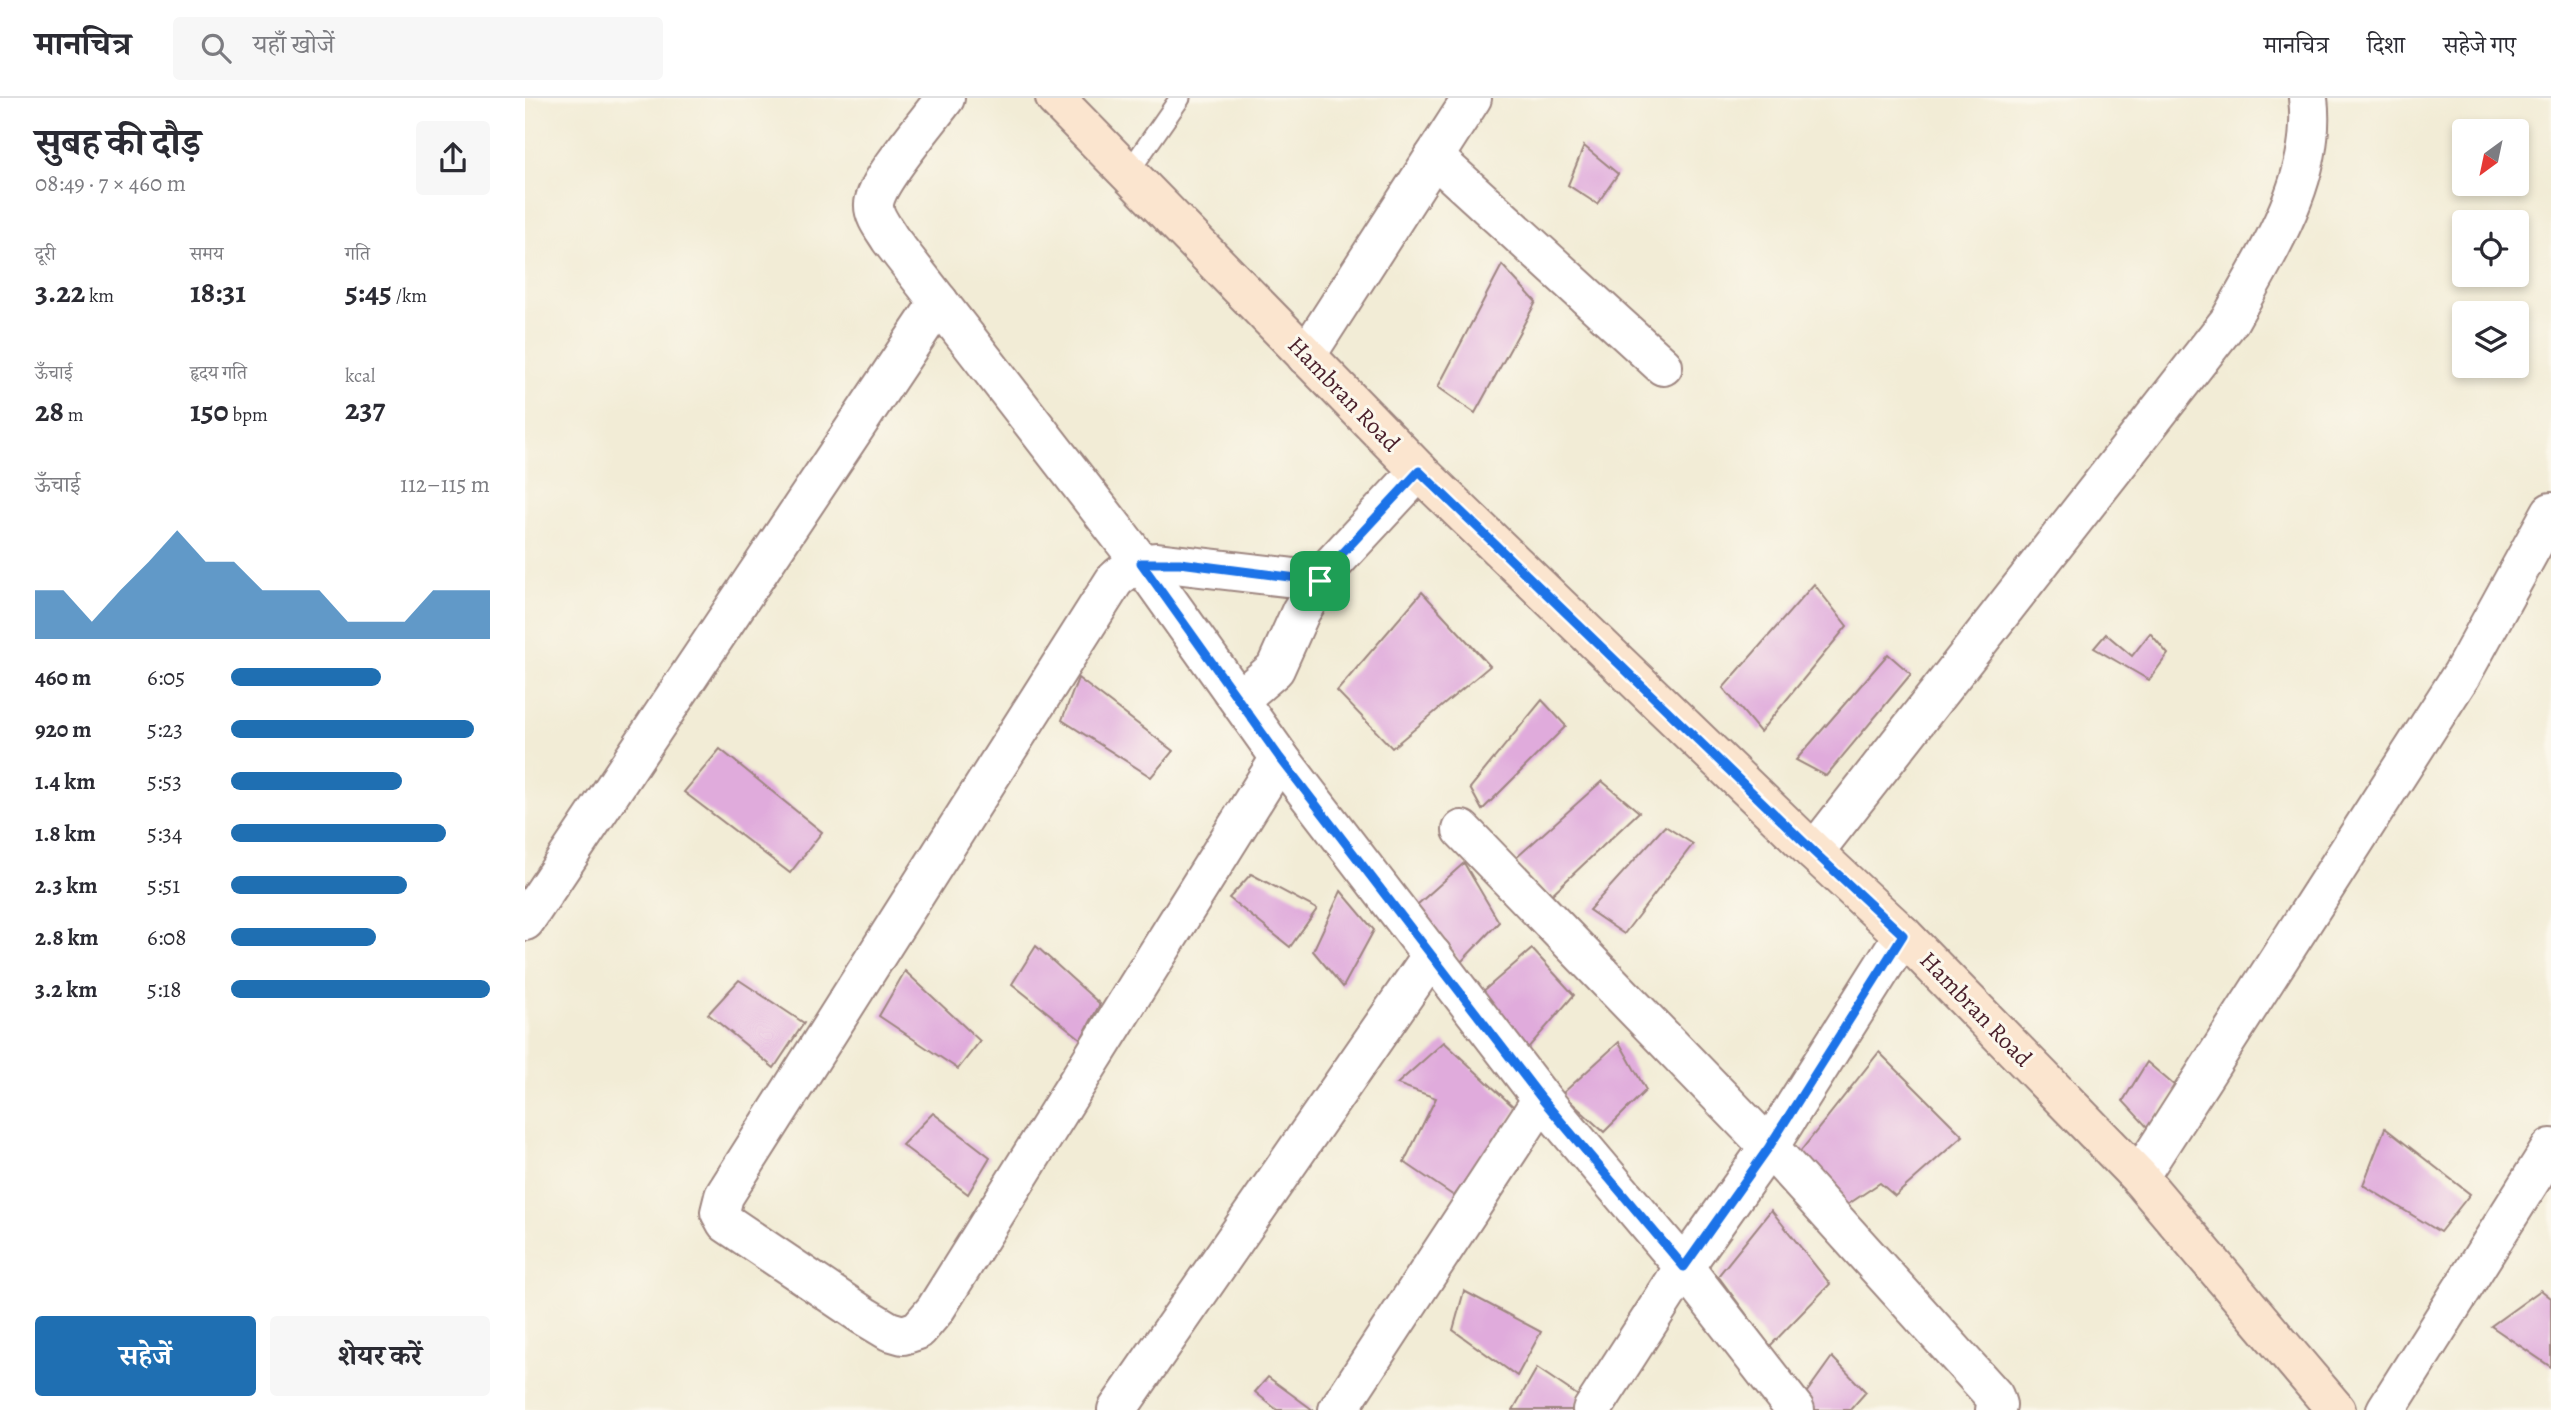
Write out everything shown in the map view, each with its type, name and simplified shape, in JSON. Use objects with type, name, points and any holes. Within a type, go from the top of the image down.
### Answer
[{"type":"main road","name":"Hambran Road","points":[[1055,98],[1419,471],[1903,935],[2139,1177],[2336,1410]]},
{"type":"street","points":[[946,98],[881,186],[873,204],[877,218],[890,239],[1141,563],[1280,758],[1542,1099],[1684,1267],[1795,1410]]},
{"type":"street","points":[[1306,355],[1472,98]]},
{"type":"street","points":[[1814,852],[2229,320],[2282,227],[2299,179],[2311,123],[2308,98]]},
{"type":"street","points":[[1434,157],[1663,366]]},
{"type":"street","points":[[525,921],[939,303]]},
{"type":"street","points":[[1240,699],[1275,669],[1301,611],[1328,569],[1419,471]]},
{"type":"street","points":[[2139,1177],[2462,674],[2551,512]]},
{"type":"street","points":[[1280,758],[935,1310],[918,1331],[904,1335],[889,1331],[726,1223],[720,1212],[724,1196],[1109,589],[1125,570],[1141,563],[1180,563],[1320,581]]},
{"type":"street","points":[[1462,830],[1769,1147],[1994,1396],[1997,1405],[1994,1410]]},
{"type":"street","points":[[1592,1410],[1684,1267],[1769,1147],[1903,935]]},
{"type":"street","points":[[1117,1410],[1432,955]]},
{"type":"street","points":[[1338,1410],[1542,1099]]},
{"type":"street","points":[[2386,1410],[2551,1148]]},
{"type":"lane","points":[[1128,173],[1179,98]]},
{"type":"building","points":[[1584,146],[1618,174],[1597,204],[1568,185]]},
{"type":"building","points":[[1502,265],[1536,302],[1475,413],[1438,387]]},
{"type":"building","points":[[1814,584],[1847,626],[1760,732],[1723,688]]},
{"type":"building","points":[[1422,592],[1490,666],[1392,748],[1337,691]]},
{"type":"building","points":[[2150,633],[2168,654],[2149,680],[2094,648],[2106,634],[2132,656]]},
{"type":"building","points":[[1888,654],[1911,674],[1826,776],[1796,760]]},
{"type":"building","points":[[1078,678],[1173,751],[1151,777],[1062,720]]},
{"type":"building","points":[[1542,700],[1566,726],[1482,810],[1470,788]]},
{"type":"building","points":[[720,749],[822,832],[790,873],[684,792]]},
{"type":"building","points":[[1602,781],[1639,812],[1551,895],[1516,858]]},
{"type":"building","points":[[1665,826],[1693,844],[1624,934],[1589,910]]},
{"type":"building","points":[[1464,863],[1499,922],[1461,962],[1417,905]]},
{"type":"building","points":[[1251,874],[1317,909],[1290,947],[1229,898]]},
{"type":"building","points":[[1341,891],[1374,930],[1343,987],[1313,951]]},
{"type":"building","points":[[1036,946],[1100,1004],[1081,1039],[1012,984]]},
{"type":"building","points":[[1532,949],[1574,995],[1528,1048],[1481,993]]},
{"type":"building","points":[[905,971],[980,1041],[958,1069],[879,1016]]},
{"type":"building","points":[[739,980],[804,1023],[774,1068],[708,1014]]},
{"type":"building","points":[[1444,1042],[1517,1110],[1454,1196],[1404,1162],[1436,1098],[1397,1084]]},
{"type":"building","points":[[1619,1042],[1646,1090],[1604,1132],[1562,1094]]},
{"type":"building","points":[[1879,1052],[1963,1136],[1895,1196],[1880,1183],[1844,1207],[1796,1157]]},
{"type":"building","points":[[2147,1062],[2176,1087],[2148,1128],[2123,1101]]},
{"type":"building","points":[[933,1113],[990,1157],[968,1194],[902,1145]]},
{"type":"building","points":[[2385,1128],[2470,1194],[2440,1232],[2363,1185]]},
{"type":"building","points":[[1771,1210],[1830,1284],[1770,1346],[1718,1276]]},
{"type":"building","points":[[2541,1290],[2551,1298],[2551,1367],[2491,1326]]},
{"type":"building","points":[[1464,1291],[1541,1332],[1517,1376],[1453,1330]]},
{"type":"building","points":[[1832,1357],[1866,1392],[1850,1410],[1811,1410],[1802,1399]]},
{"type":"building","points":[[1537,1368],[1580,1397],[1573,1410],[1513,1410]]},
{"type":"building","points":[[1268,1377],[1313,1410],[1277,1410],[1255,1392]]},
{"type":"route","points":[[1419,471],[1903,935],[1769,1147],[1684,1267],[1542,1099],[1280,758],[1141,563],[1180,563],[1320,581],[1419,471]]}]
